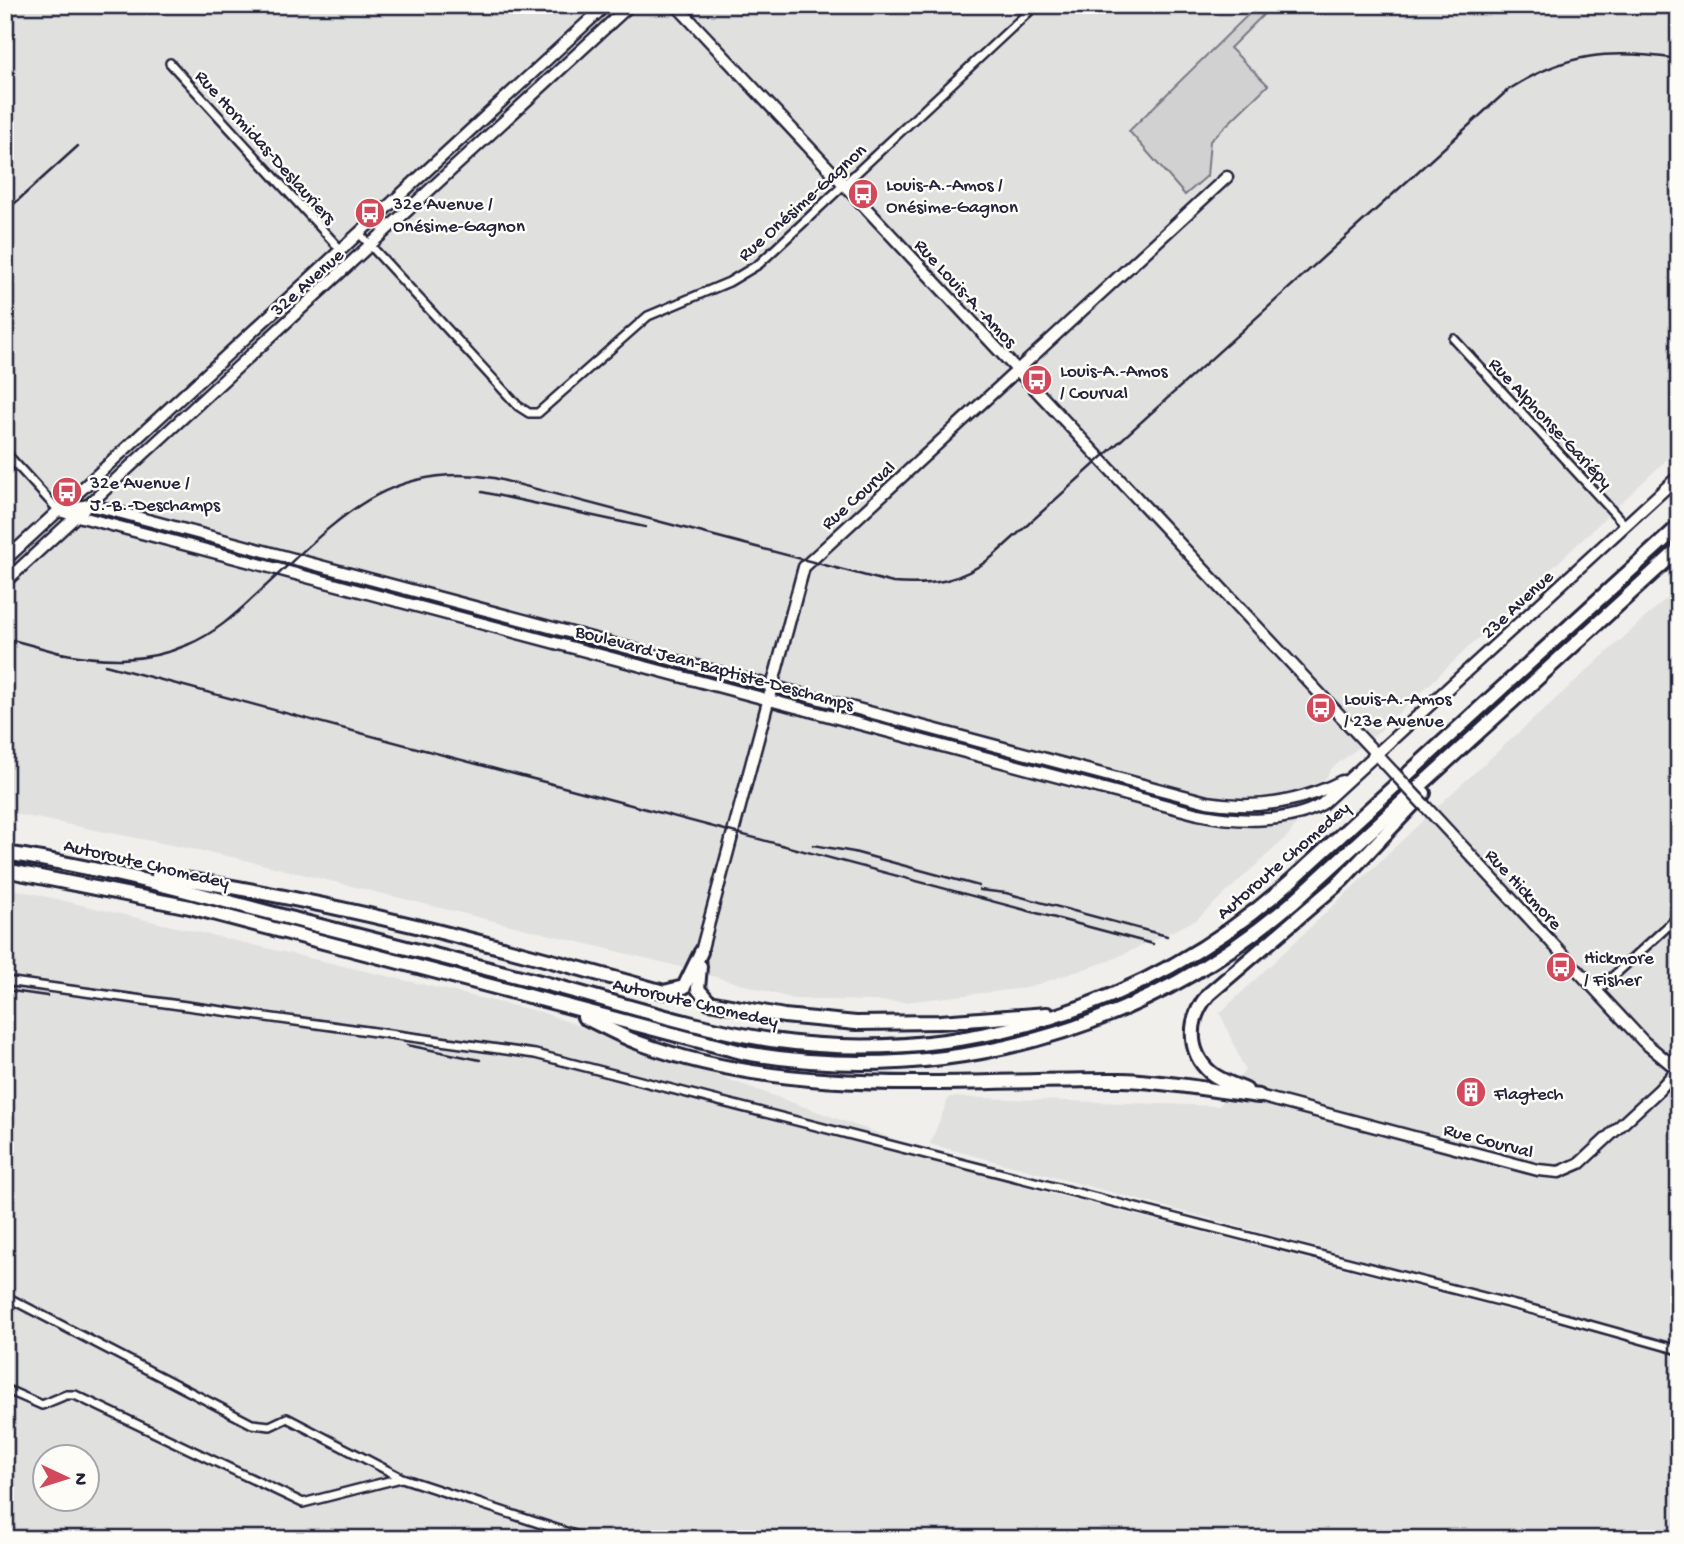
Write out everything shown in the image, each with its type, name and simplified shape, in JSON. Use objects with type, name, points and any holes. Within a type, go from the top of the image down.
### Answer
[{"type":"highway","name":"Autoroute Chomedey","points":[[5,853],[69,863],[181,888],[692,1023],[770,1039],[845,1046],[929,1043],[996,1033],[1070,1013],[1172,967],[1258,909],[1679,526]]},
{"type":"highway","name":"Autoroute Chomedey","points":[[5,870],[177,904],[737,1051],[813,1062],[888,1063],[936,1060],[1000,1050],[1059,1034],[1115,1014],[1169,989],[1244,942],[1293,902],[1679,549]]},
{"type":"highway","points":[[1259,1096],[1217,1077],[1199,1057],[1192,1030],[1200,1005],[1209,994],[1352,871],[1485,728]]},
{"type":"highway","points":[[69,863],[242,889],[424,927],[664,992],[684,987],[701,952]]},
{"type":"highway","points":[[701,952],[698,986],[703,998],[713,1004],[752,1012],[821,1020],[897,1023],[1070,1013]]},
{"type":"highway","points":[[558,1005],[641,1044],[728,1068],[789,1077],[878,1082],[1124,1080],[1259,1096]]},
{"type":"street","name":"32e Avenue","points":[[5,560],[606,5]]},
{"type":"street","name":"32e Avenue","points":[[5,582],[630,5]]},
{"type":"street","name":"Rue Louis-A.-Amos","points":[[676,5],[1377,755]]},
{"type":"street","name":"Rue Onésime-Gagnon","points":[[359,233],[517,406],[535,413],[551,403],[643,319],[729,282],[753,268],[1035,5]]},
{"type":"street","name":"Rue Hormidas-Deslauriers","points":[[170,63],[341,250]]},
{"type":"street","name":"Rue Courval","points":[[701,952],[800,577],[809,562],[1227,177]]},
{"type":"street","name":"Rue Alphonse-Gariépy","points":[[1454,339],[1626,526]]},
{"type":"street","points":[[5,452],[59,511]]},
{"type":"street","name":"23e Avenue","points":[[1377,755],[1679,477]]},
{"type":"street","name":"Boulevard Jean-Baptiste-Deschamps","points":[[59,511],[89,505],[1217,804],[1249,806],[1281,803],[1316,793],[1354,775]]},
{"type":"street","name":"Boulevard Jean-Baptiste-Deschamps","points":[[59,511],[79,514],[1216,817],[1263,818],[1308,810],[1322,804],[1377,755]]},
{"type":"street","points":[[264,564],[267,552]]},
{"type":"street","points":[[637,664],[640,652]]},
{"type":"street","name":"Rue Hickmore","points":[[1377,755],[1643,1041],[1678,1071]]},
{"type":"street","points":[[1597,991],[1679,916]]},
{"type":"street","points":[[5,981],[535,1054],[944,1161],[1554,1315],[1679,1350]]},
{"type":"street","name":"Rue Courval","points":[[1259,1096],[1538,1170],[1559,1172],[1585,1160],[1678,1071]]},
{"type":"street","points":[[5,1296],[252,1424],[270,1426],[288,1418],[402,1478],[587,1539]]},
{"type":"street","points":[[5,1389],[38,1404],[48,1405],[66,1395],[75,1395],[303,1503],[402,1478]]},
{"type":"shaded area","points":[[5,5],[1679,5],[1679,448],[1379,732],[1332,768],[1289,835],[1196,920],[1109,961],[1026,988],[905,1002],[794,999],[673,965],[237,858],[5,812]]},
{"type":"shaded area","points":[[1258,5],[1271,7],[1230,48],[1268,85],[1210,141],[1207,176],[1185,195],[1129,131]]},
{"type":"shaded area","points":[[1679,587],[1679,1347],[1555,1311],[930,1144],[949,1097],[1219,1106],[1245,1070],[1220,1013],[1452,793]]},
{"type":"shaded area","points":[[5,887],[541,1012],[1033,1189],[1679,1354],[1679,1539],[5,1539]]},
{"type":"railway","points":[[55,652],[122,659],[155,655],[187,645],[232,617],[309,546],[361,504],[389,489],[420,479],[455,475],[494,478],[893,583],[933,583],[957,577],[992,557],[1508,90],[1550,68],[1590,56],[1631,54],[1679,59]]},
{"type":"railway","points":[[5,212],[78,146]]},
{"type":"railway","points":[[482,492],[645,527]]},
{"type":"railway","points":[[5,638],[64,654]]},
{"type":"railway","points":[[105,665],[1153,944]]},
{"type":"railway","points":[[813,845],[854,852],[979,886]]},
{"type":"railway","points":[[980,890],[1006,893],[1167,936]]},
{"type":"railway","points":[[5,990],[47,996]]},
{"type":"railway","points":[[407,1045],[480,1060]]},
{"type":"place","name":"Louis-A.-Amos / Onésime-Gagnon","points":[[863,194]]},
{"type":"place","name":"32e Avenue / Onésime-Gagnon","points":[[370,213]]},
{"type":"place","name":"Louis-A.-Amos / Courval","points":[[1037,380]]},
{"type":"place","name":"32e Avenue / J.-B.-Deschamps","points":[[67,492]]},
{"type":"place","name":"Louis-A.-Amos / 23e Avenue","points":[[1321,708]]},
{"type":"place","name":"Hickmore / Fisher","points":[[1561,967]]},
{"type":"place","name":"Flagtech","points":[[1471,1092]]}]
